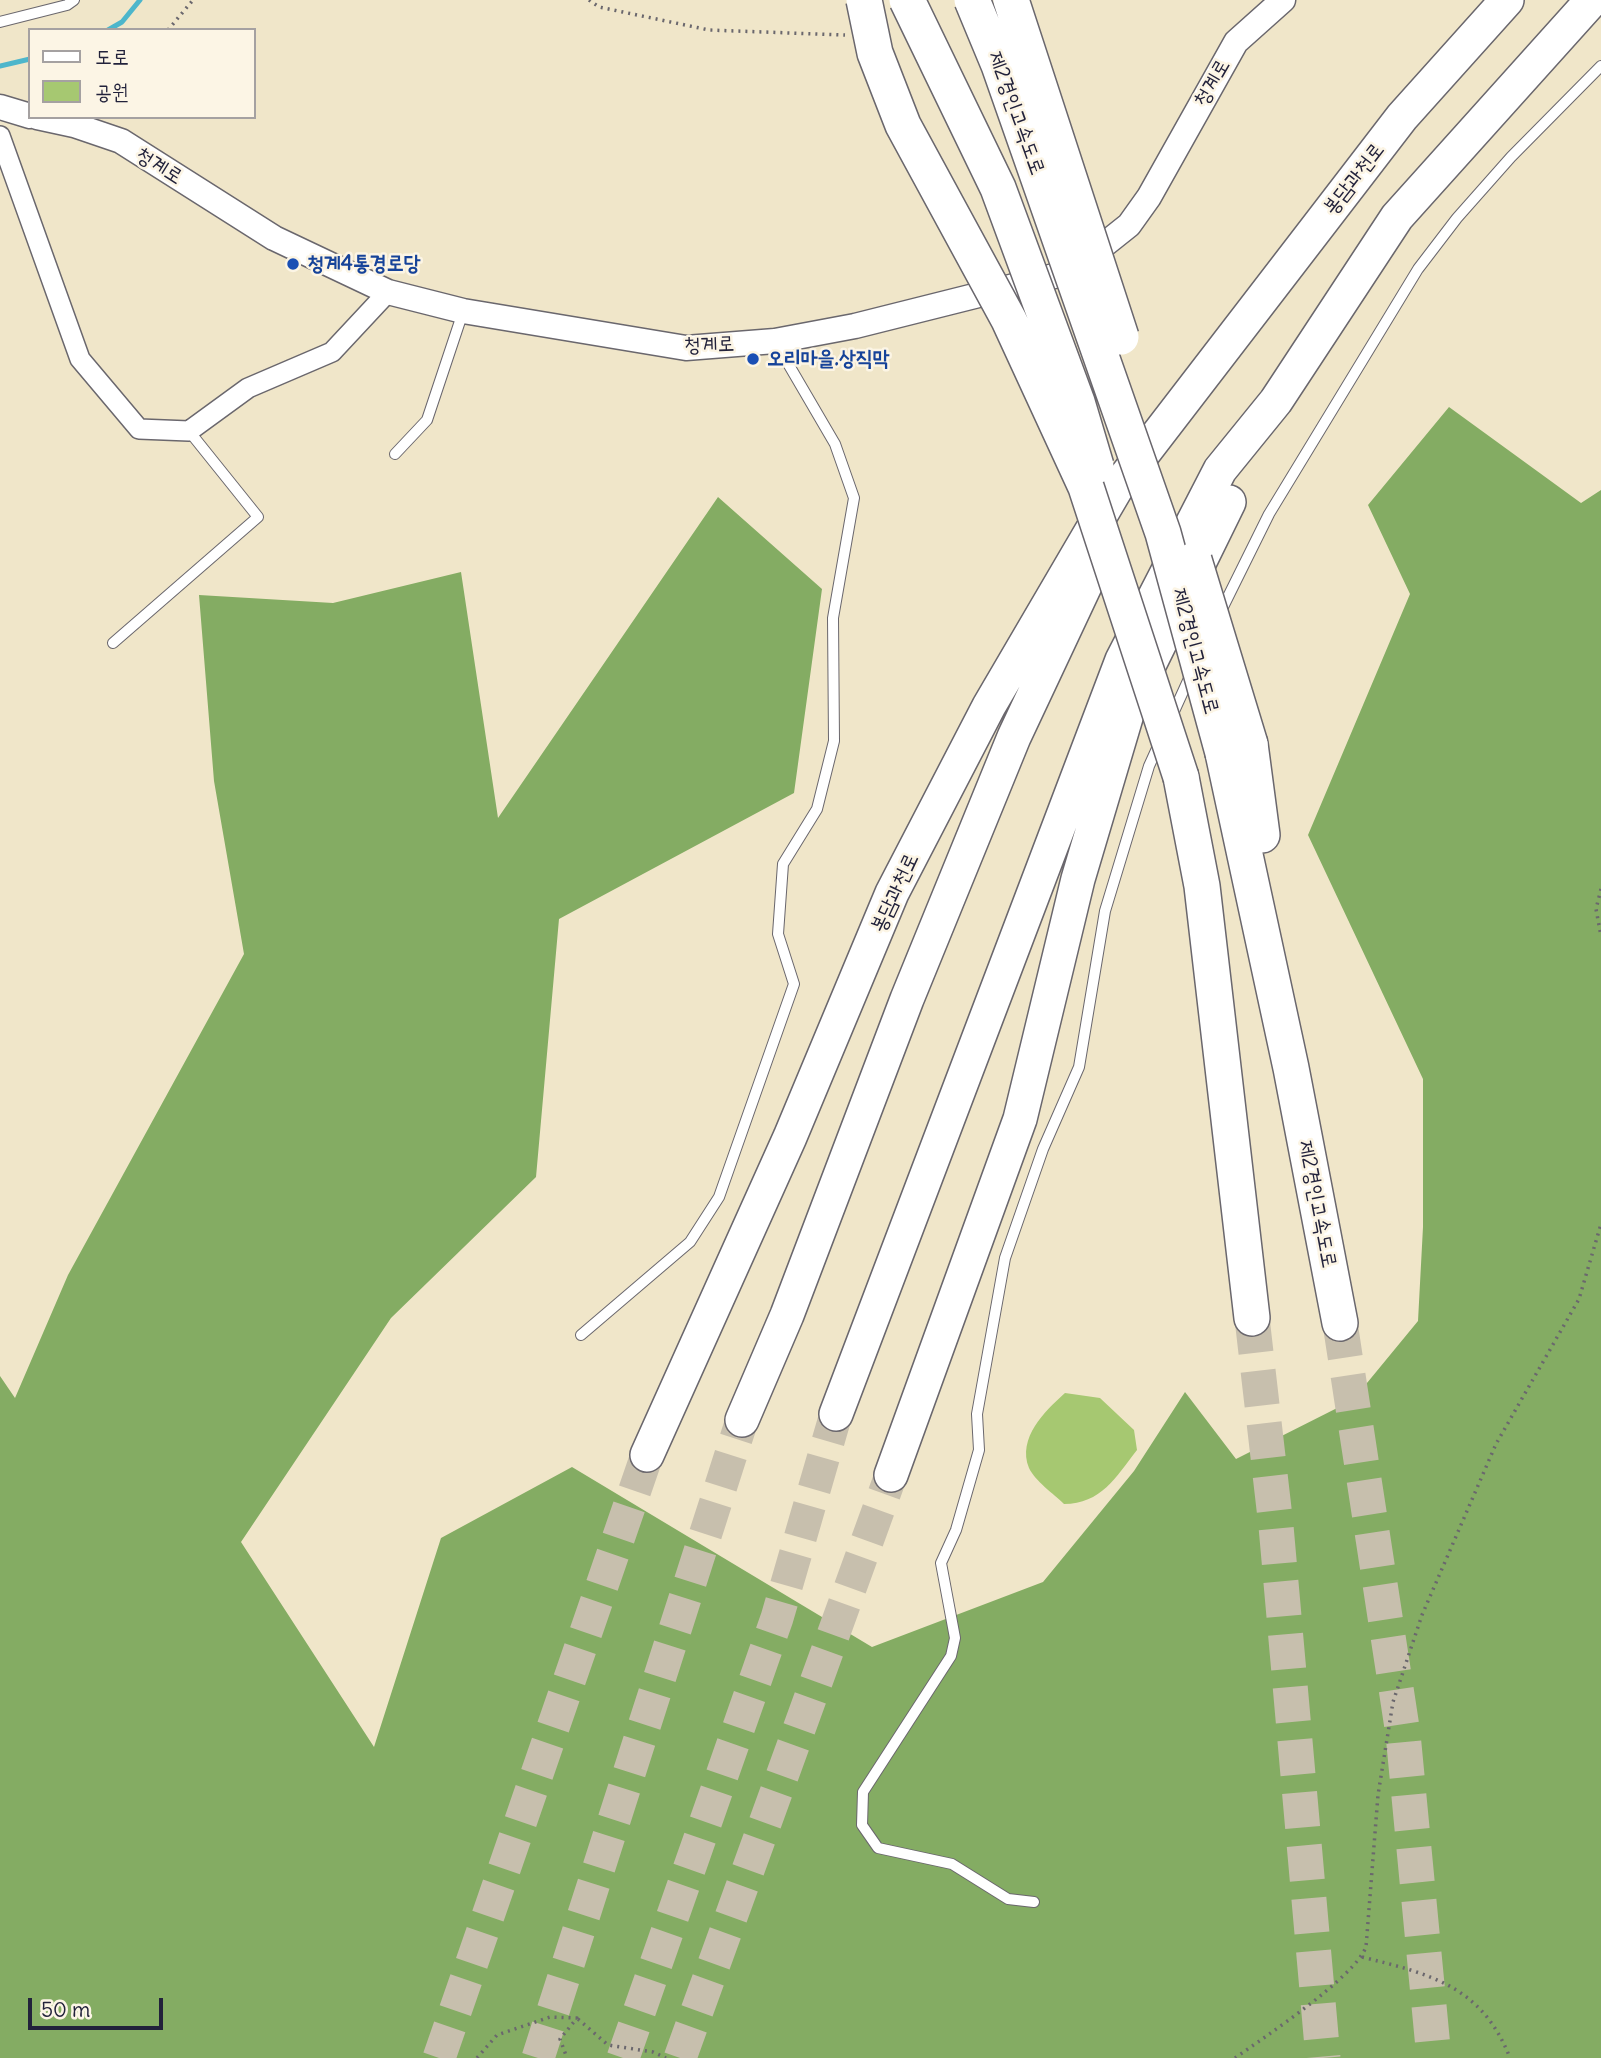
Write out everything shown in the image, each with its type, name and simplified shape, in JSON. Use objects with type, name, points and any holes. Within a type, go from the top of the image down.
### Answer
[{"type":"highway","points":[[864,0],[875,53],[903,125],[1009,320],[1086,487],[1181,777]]},
{"type":"highway","name":"제2경인고속도로","points":[[907,0],[998,188],[1077,402],[1163,686],[1202,886],[1252,1318]]},
{"type":"highway","name":"제2경인고속도로","points":[[972,0],[999,65],[1236,748],[1291,1068],[1340,1323]]},
{"type":"highway","points":[[1011,0],[1234,685],[1236,748]]},
{"type":"highway","name":"봉담과천로","points":[[648,1455],[790,1137],[892,893],[989,706],[1116,489],[1402,117],[1507,0]]},
{"type":"highway","points":[[836,1414],[1122,660],[1220,470],[1276,401],[1397,217],[1592,0]]},
{"type":"highway","points":[[1540,55],[1601,13]]},
{"type":"highway","name":"봉담과천로","points":[[742,1420],[787,1315],[907,999],[1014,737],[1097,560],[1210,367]]},
{"type":"highway","points":[[891,1475],[1020,1119],[1079,879],[1130,704],[1276,401]]},
{"type":"street","name":"청계로","points":[[46,119],[121,141],[274,238],[387,292],[463,312],[686,348],[775,341],[855,326],[1070,272],[1129,225],[1149,197],[1236,42],[1283,0]]},
{"type":"street","points":[[0,107],[28,115]]},
{"type":"street","points":[[0,136],[80,359],[139,429],[189,431],[248,388],[332,352],[387,292]]},
{"type":"lane","points":[[0,22],[67,5],[74,0]]},
{"type":"lane","points":[[1034,1902],[1009,1899],[952,1864],[878,1848],[862,1825],[863,1792],[951,1656],[955,1637],[941,1563],[960,1519],[979,1450],[978,1414],[1005,1258],[1043,1149],[1079,1067],[1105,911],[1128,831],[1149,766],[1233,585],[1269,514],[1355,370],[1418,269],[1457,218],[1601,66]]},
{"type":"lane","points":[[394,454],[427,420],[463,312]]},
{"type":"lane","points":[[581,1335],[690,1242],[719,1197],[794,984],[778,934],[783,864],[817,808],[834,740],[833,618],[854,498],[835,444],[775,341]]},
{"type":"lane","points":[[113,643],[258,517],[189,431]]},
{"type":"path","points":[[170,28],[193,0]]},
{"type":"path","points":[[589,0],[599,7],[709,30],[849,34]]},
{"type":"path","points":[[1601,889],[1596,909],[1601,936]]},
{"type":"path","points":[[1235,2058],[1301,2011],[1362,1957],[1366,1947],[1378,1795],[1393,1702],[1422,1615],[1496,1444],[1579,1299],[1601,1224]]},
{"type":"path","points":[[1362,1957],[1406,1968],[1455,1988],[1478,2007],[1510,2058]]},
{"type":"path","points":[[477,2058],[496,2035],[550,2017],[577,2018],[608,2045],[653,2052],[666,2058]]},
{"type":"path","points":[[568,2058],[560,2039],[577,2018]]},
{"type":"green space","points":[[1449,407],[1581,503],[1601,490],[1601,2058],[0,2058],[0,1376],[15,1398],[68,1275],[244,954],[214,781],[199,595],[333,603],[461,572],[498,818],[718,497],[822,589],[794,793],[559,919],[536,1177],[391,1318],[241,1542],[374,1747],[441,1538],[572,1467],[872,1647],[1043,1582],[1134,1471],[1185,1392],[1236,1459],[1353,1400],[1418,1321],[1423,1227],[1423,1079],[1308,835],[1410,594],[1368,505]]},
{"type":"green space","points":[[1065,1393],[1100,1398],[1134,1430],[1137,1450],[1098,1494],[1077,1503],[1064,1504],[1036,1478],[1026,1457],[1027,1446],[1035,1426]]},
{"type":"waterway","points":[[112,28],[122,22],[140,0]]},
{"type":"waterway","points":[[0,66],[28,59]]},
{"type":"tunnel","points":[[1252,1318],[1276,1526],[1323,2058]]},
{"type":"tunnel","points":[[1340,1323],[1403,1734],[1434,2058]]},
{"type":"tunnel","points":[[623,2058],[777,1618],[836,1414]]},
{"type":"tunnel","points":[[538,2058],[742,1420]]},
{"type":"tunnel","points":[[439,2058],[647,1455]]},
{"type":"tunnel","points":[[680,2058],[891,1475]]},
{"type":"place","name":"청계4통경로당","points":[[293,264]]},
{"type":"place","name":"오리마을.상직막","points":[[753,359]]}]
